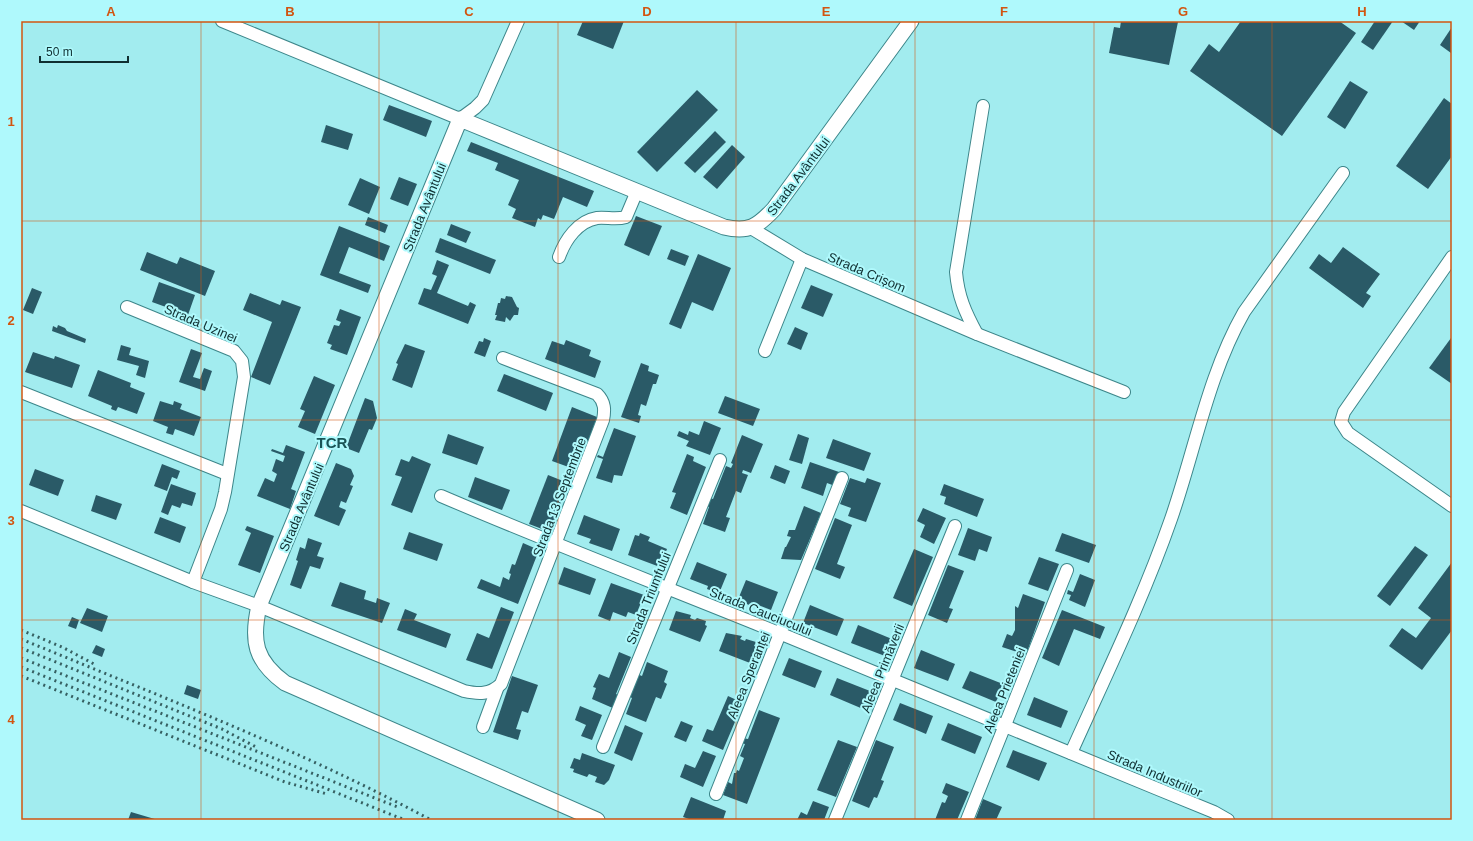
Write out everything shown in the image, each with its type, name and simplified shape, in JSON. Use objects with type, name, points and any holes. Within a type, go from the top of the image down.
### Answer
[{"type":"main road","name":"Strada Avântului","points":[[751,228],[763,221],[774,209],[911,21]]},
{"type":"main road","points":[[460,119],[724,227],[739,230],[751,228]]},
{"type":"main road","name":"Strada Avântului","points":[[460,119],[259,606],[255,624],[256,644],[262,663],[270,673],[285,683],[597,820]]},
{"type":"street","points":[[222,21],[460,119],[475,108],[482,100],[518,21]]},
{"type":"street","points":[[977,334],[966,313],[958,292],[956,272],[983,106]]},
{"type":"street","points":[[1071,753],[1136,610],[1160,551],[1208,397],[1232,332],[1244,312],[1343,173]]},
{"type":"street","points":[[559,257],[563,244],[569,236],[584,224],[596,218],[618,219],[626,217],[638,191]]},
{"type":"street","name":"Strada Crișom","points":[[751,228],[802,259],[977,334],[1124,392]]},
{"type":"street","points":[[1452,257],[1344,412],[1341,422],[1348,433],[1452,506]]},
{"type":"street","points":[[766,351],[802,259]]},
{"type":"street","name":"Strada Uzinei","points":[[127,307],[234,351],[239,355],[244,368],[244,377],[221,509],[193,582]]},
{"type":"street","name":"Strada 13 Septembrie","points":[[483,727],[556,545],[603,420],[605,411],[604,404],[597,394],[503,358]]},
{"type":"street","points":[[21,392],[227,474]]},
{"type":"street","name":"Strada Triumfului","points":[[604,747],[720,460]]},
{"type":"street","name":"Aleea Speranței","points":[[716,794],[842,478]]},
{"type":"street","name":"Strada Cauciucului","points":[[440,496],[556,545],[780,633],[1071,753]]},
{"type":"street","points":[[21,511],[193,582],[259,606],[464,691],[482,694],[497,689]]},
{"type":"street","name":"Aleea Primăverii","points":[[835,820],[955,526]]},
{"type":"street","name":"Aleea Prieteniei","points":[[967,820],[1068,570]]},
{"type":"street","name":"Strada Industriilor","points":[[1071,753],[1214,812],[1228,820]]},
{"type":"building","points":[[583,21],[624,21],[613,49],[577,35]]},
{"type":"building","points":[[1121,21],[1178,22],[1169,65],[1109,53],[1114,27],[1120,28]]},
{"type":"building","points":[[1241,21],[1339,21],[1356,33],[1282,136],[1190,71],[1209,44],[1219,52]]},
{"type":"building","points":[[1375,21],[1393,21],[1373,50],[1361,42]]},
{"type":"building","points":[[1401,21],[1420,21],[1414,30]]},
{"type":"building","points":[[1452,27],[1452,51],[1451,53],[1440,45]]},
{"type":"building","points":[[1350,81],[1368,92],[1345,129],[1327,117]]},
{"type":"building","points":[[697,90],[718,110],[657,172],[637,152]]},
{"type":"building","points":[[1444,98],[1452,104],[1452,156],[1428,189],[1396,166]]},
{"type":"building","points":[[389,105],[432,121],[426,137],[383,120]]},
{"type":"building","points":[[326,125],[353,134],[348,150],[321,142]]},
{"type":"building","points":[[715,131],[726,142],[695,173],[684,163]]},
{"type":"building","points":[[471,142],[594,191],[587,207],[563,197],[554,219],[543,215],[541,220],[538,218],[535,227],[512,218],[516,209],[508,205],[519,180],[495,170],[498,163],[467,151]]},
{"type":"building","points":[[732,145],[745,157],[717,189],[703,177]]},
{"type":"building","points":[[399,177],[417,184],[408,206],[390,199]]},
{"type":"building","points":[[360,178],[380,187],[369,214],[348,205]]},
{"type":"building","points":[[636,216],[662,226],[649,256],[624,245]]},
{"type":"building","points":[[368,217],[388,225],[385,233],[365,225]]},
{"type":"building","points":[[451,224],[471,232],[466,243],[447,235]]},
{"type":"building","points":[[339,226],[390,246],[384,261],[349,247],[339,273],[371,285],[368,293],[320,275]]},
{"type":"building","points":[[440,238],[496,260],[490,274],[435,252]]},
{"type":"building","points":[[1343,247],[1380,274],[1366,293],[1371,296],[1363,308],[1309,268],[1319,254],[1331,263]]},
{"type":"building","points":[[671,249],[689,256],[685,266],[667,259]]},
{"type":"building","points":[[147,252],[177,264],[180,257],[215,271],[205,296],[140,270]]},
{"type":"building","points":[[698,254],[731,268],[713,311],[692,302],[681,329],[669,324]]},
{"type":"building","points":[[437,260],[449,265],[437,293],[468,306],[470,302],[476,305],[468,324],[418,304],[424,288],[431,290],[437,276],[432,274]]},
{"type":"building","points":[[159,282],[195,295],[188,315],[152,302]]},
{"type":"building","points":[[811,285],[833,294],[823,317],[801,308]]},
{"type":"building","points":[[32,288],[42,292],[33,314],[23,310]]},
{"type":"building","points":[[250,293],[280,305],[282,300],[301,307],[270,385],[251,377],[272,322],[243,310]]},
{"type":"building","points":[[506,296],[512,297],[519,308],[518,315],[514,315],[510,321],[506,317],[505,322],[495,320],[498,303],[500,303],[501,298],[505,299]]},
{"type":"building","points":[[340,309],[361,317],[347,355],[330,349],[332,345],[327,343],[334,325],[339,326],[341,322],[336,320]]},
{"type":"building","points":[[58,325],[65,328],[67,331],[86,339],[85,343],[52,331],[53,326],[57,328]]},
{"type":"building","points":[[795,327],[808,333],[801,350],[787,344]]},
{"type":"building","points":[[484,338],[491,341],[485,357],[474,353],[479,341],[483,342]]},
{"type":"building","points":[[1451,338],[1452,339],[1452,384],[1429,368]]},
{"type":"building","points":[[566,340],[591,350],[589,356],[601,361],[595,378],[545,359],[552,341],[564,345]]},
{"type":"building","points":[[405,344],[425,351],[412,388],[392,380],[398,364],[396,363]]},
{"type":"building","points":[[121,345],[131,348],[129,355],[149,361],[145,378],[136,375],[139,366],[117,360]]},
{"type":"building","points":[[191,349],[202,353],[193,377],[200,379],[204,368],[212,371],[205,391],[179,382]]},
{"type":"building","points":[[33,352],[54,359],[55,356],[80,365],[72,388],[25,372]]},
{"type":"building","points":[[641,363],[649,366],[648,371],[659,375],[656,384],[653,384],[646,406],[641,404],[638,415],[641,416],[639,423],[621,417]]},
{"type":"building","points":[[98,370],[131,383],[130,387],[145,393],[137,414],[118,407],[116,411],[111,409],[112,406],[88,396]]},
{"type":"building","points":[[504,374],[553,393],[546,411],[497,391]]},
{"type":"building","points":[[314,376],[335,385],[315,434],[298,427],[305,411],[300,409]]},
{"type":"building","points":[[725,396],[760,409],[753,426],[718,413]]},
{"type":"building","points":[[365,398],[373,401],[377,418],[372,430],[369,429],[359,453],[346,448]]},
{"type":"building","points":[[160,401],[173,405],[174,401],[182,404],[180,409],[201,417],[194,436],[175,429],[173,435],[166,433],[168,427],[153,421]]},
{"type":"building","points":[[572,407],[597,417],[590,436],[592,437],[589,447],[583,445],[574,469],[552,461]]},
{"type":"building","points":[[704,421],[721,428],[710,455],[686,446],[689,441],[677,436],[679,431],[688,435],[689,431],[699,435]]},
{"type":"building","points":[[614,428],[636,436],[622,476],[614,475],[612,483],[596,478],[603,459],[597,457],[598,455],[603,457]]},
{"type":"building","points":[[448,434],[484,447],[477,465],[442,453]]},
{"type":"building","points":[[798,434],[809,438],[802,464],[789,460]]},
{"type":"building","points":[[742,435],[763,444],[751,473],[743,470],[742,473],[748,475],[741,493],[736,491],[726,517],[730,518],[725,532],[703,524],[709,507],[705,506],[708,497],[713,499],[726,466],[731,468],[733,464],[731,463]]},
{"type":"building","points":[[833,439],[871,453],[864,471],[826,458]]},
{"type":"building","points":[[286,445],[305,452],[291,489],[296,491],[290,509],[257,496],[265,478],[274,482],[277,474],[272,471],[276,459],[283,462],[285,456],[271,451],[272,449],[283,453]]},
{"type":"building","points":[[687,454],[694,457],[693,461],[706,467],[687,515],[670,508],[676,493],[672,492]]},
{"type":"building","points":[[412,456],[431,464],[412,513],[391,505],[402,477],[395,475],[401,459],[409,462]]},
{"type":"building","points":[[810,462],[839,472],[835,486],[827,483],[823,496],[801,488]]},
{"type":"building","points":[[336,463],[351,469],[354,476],[350,485],[353,486],[346,503],[341,501],[339,507],[346,510],[339,526],[314,516]]},
{"type":"building","points":[[162,464],[180,471],[177,479],[172,477],[167,491],[154,486]]},
{"type":"building","points":[[775,465],[790,471],[785,484],[770,478]]},
{"type":"building","points":[[35,469],[64,480],[58,496],[29,485]]},
{"type":"building","points":[[548,475],[568,483],[550,532],[529,524]]},
{"type":"building","points":[[475,477],[510,490],[502,510],[468,497]]},
{"type":"building","points":[[850,478],[865,483],[867,478],[881,483],[866,522],[848,516],[851,508],[840,504]]},
{"type":"building","points":[[171,484],[196,493],[192,506],[182,503],[180,508],[172,505],[168,515],[161,512]]},
{"type":"building","points":[[944,484],[984,499],[977,517],[944,504],[946,497],[940,495]]},
{"type":"building","points":[[96,495],[122,504],[116,520],[91,511]]},
{"type":"building","points":[[804,506],[821,513],[801,560],[781,559],[785,547],[791,537],[787,536],[789,530],[795,530]]},
{"type":"building","points":[[923,508],[946,518],[934,544],[920,537],[925,525],[917,521]]},
{"type":"building","points":[[584,515],[620,529],[612,551],[589,543],[591,539],[577,534]]},
{"type":"building","points":[[160,517],[186,527],[180,543],[154,533]]},
{"type":"building","points":[[835,518],[852,525],[837,564],[845,567],[840,579],[815,569]]},
{"type":"building","points":[[247,526],[274,536],[260,573],[238,565],[251,533],[245,530]]},
{"type":"building","points":[[968,528],[992,537],[987,552],[979,549],[975,561],[958,555]]},
{"type":"building","points":[[409,532],[443,544],[437,561],[403,549]]},
{"type":"building","points":[[640,533],[650,537],[648,541],[667,549],[660,567],[628,555],[635,535],[639,536]]},
{"type":"building","points":[[1062,533],[1096,545],[1089,563],[1055,551]]},
{"type":"building","points":[[308,538],[322,543],[317,556],[324,558],[320,569],[310,566],[301,589],[290,585],[298,561],[296,560],[300,547],[305,549]]},
{"type":"building","points":[[523,543],[539,550],[518,604],[477,588],[481,579],[500,587],[503,577],[509,580],[511,574],[509,573],[512,564],[515,565]]},
{"type":"building","points":[[1415,546],[1428,555],[1390,606],[1377,596]]},
{"type":"building","points":[[914,549],[933,557],[912,606],[893,598]]},
{"type":"building","points":[[1039,557],[1059,564],[1048,591],[1028,584]]},
{"type":"building","points":[[697,562],[727,574],[720,591],[716,589],[715,592],[707,589],[708,586],[690,579]]},
{"type":"building","points":[[1452,562],[1452,630],[1422,670],[1389,646],[1402,628],[1416,638],[1431,618],[1418,608]]},
{"type":"building","points":[[948,565],[964,571],[949,608],[953,609],[947,623],[928,615]]},
{"type":"building","points":[[564,567],[596,579],[590,595],[558,584]]},
{"type":"building","points":[[1080,574],[1095,580],[1085,607],[1069,600],[1071,595],[1067,594],[1068,590],[1073,592]]},
{"type":"building","points":[[746,580],[778,592],[771,610],[753,603],[752,606],[744,603],[745,600],[739,597]]},
{"type":"building","points":[[340,582],[366,591],[364,599],[376,603],[377,598],[390,603],[382,623],[331,606]]},
{"type":"building","points":[[611,583],[644,595],[636,615],[628,612],[626,617],[613,612],[610,621],[598,616]]},
{"type":"building","points":[[1023,594],[1045,602],[1026,655],[1002,647],[1007,634],[1012,636],[1015,630],[1015,606],[1018,608]]},
{"type":"building","points":[[810,605],[844,619],[837,636],[803,623]]},
{"type":"building","points":[[501,607],[514,612],[492,669],[466,660],[477,633],[489,638]]},
{"type":"building","points":[[87,608],[108,616],[102,632],[80,623]]},
{"type":"building","points":[[405,609],[417,614],[414,620],[451,634],[446,648],[397,630]]},
{"type":"building","points":[[1062,610],[1105,627],[1100,639],[1074,629],[1059,666],[1042,658]]},
{"type":"building","points":[[676,611],[691,615],[690,618],[695,620],[697,618],[706,621],[705,625],[707,626],[700,642],[669,630]]},
{"type":"building","points":[[72,617],[79,620],[76,629],[68,626]]},
{"type":"building","points":[[858,625],[892,639],[885,656],[851,643]]},
{"type":"building","points":[[726,633],[742,636],[740,639],[745,641],[746,639],[756,642],[754,646],[757,647],[750,663],[719,651]]},
{"type":"building","points":[[96,645],[105,649],[102,657],[92,653]]},
{"type":"building","points":[[921,650],[955,664],[948,681],[914,668]]},
{"type":"building","points":[[619,652],[631,657],[616,694],[620,696],[615,709],[592,699],[596,688],[593,687],[599,674],[609,678]]},
{"type":"building","points":[[789,658],[822,671],[815,688],[782,675]]},
{"type":"building","points":[[647,662],[668,671],[664,682],[667,684],[661,699],[656,697],[646,722],[626,714],[632,698],[628,696],[637,674],[642,676]]},
{"type":"building","points":[[970,671],[1003,684],[996,702],[962,688]]},
{"type":"building","points":[[512,676],[538,685],[528,713],[522,711],[516,729],[521,730],[518,740],[493,732]]},
{"type":"building","points":[[837,678],[870,691],[863,709],[830,695]]},
{"type":"building","points":[[187,685],[201,690],[198,699],[184,694]]},
{"type":"building","points":[[728,696],[743,703],[723,750],[702,741],[707,729],[713,731]]},
{"type":"building","points":[[1034,697],[1068,711],[1061,728],[1027,715]]},
{"type":"building","points":[[900,703],[933,716],[926,734],[893,720]]},
{"type":"building","points":[[580,706],[602,715],[592,740],[581,736],[586,725],[575,720]]},
{"type":"building","points":[[759,710],[780,718],[747,804],[723,795],[728,782],[732,784],[734,773],[736,773],[737,770],[739,771],[744,758],[740,756],[745,744],[741,743],[743,738],[748,739]]},
{"type":"building","points":[[681,721],[693,726],[686,742],[674,737]]},
{"type":"building","points":[[948,723],[982,737],[975,754],[941,740]]},
{"type":"building","points":[[625,725],[643,733],[632,761],[614,753]]},
{"type":"building","points":[[838,740],[857,747],[836,797],[817,790]]},
{"type":"building","points":[[876,740],[894,747],[881,780],[884,781],[877,798],[874,797],[869,808],[852,801]]},
{"type":"building","points":[[1013,750],[1047,763],[1039,781],[1006,767]]},
{"type":"building","points":[[703,751],[716,756],[703,787],[680,777],[685,764],[695,768]]},
{"type":"building","points":[[582,753],[615,765],[609,780],[604,785],[595,782],[597,777],[589,774],[587,777],[573,772],[574,769],[570,768],[574,758],[580,760]]},
{"type":"building","points":[[946,783],[969,792],[957,820],[935,820],[942,802],[945,803],[948,796],[942,793]]},
{"type":"building","points":[[691,797],[726,811],[723,820],[692,820],[683,817]]},
{"type":"building","points":[[983,799],[1002,807],[996,820],[975,820]]},
{"type":"building","points":[[813,801],[829,807],[824,820],[797,820],[801,812],[807,815]]},
{"type":"building","points":[[131,812],[158,820],[128,820]]},
{"type":"railway","points":[[21,630],[62,647],[94,664]]},
{"type":"railway","points":[[21,639],[228,724],[331,770],[431,820]]},
{"type":"railway","points":[[21,648],[222,729],[258,748]]},
{"type":"railway","points":[[21,658],[400,808]]},
{"type":"railway","points":[[21,667],[405,820]]},
{"type":"railway","points":[[21,676],[285,782],[327,794]]},
{"type":"district","name":"TCR","points":[[332,443]]}]
